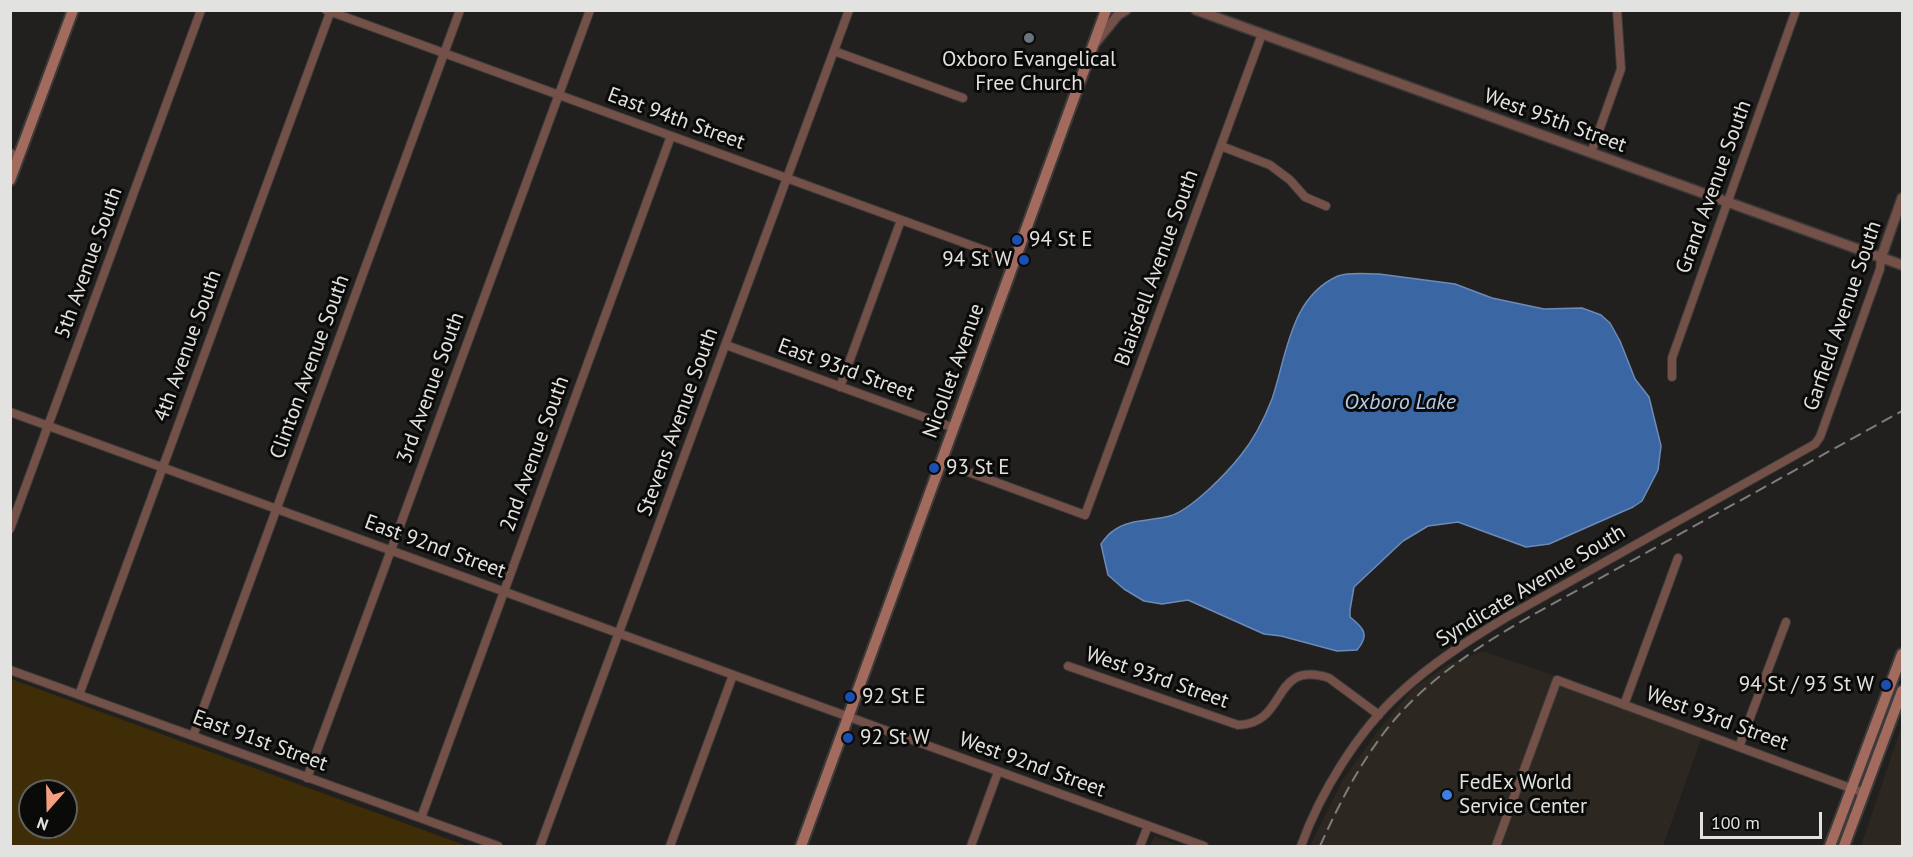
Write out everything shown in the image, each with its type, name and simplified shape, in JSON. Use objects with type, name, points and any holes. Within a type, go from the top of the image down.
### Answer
[{"type":"main road","points":[[10,180],[15,154],[73,10]]},
{"type":"main road","name":"Nicollet Avenue","points":[[801,846],[1106,10]]},
{"type":"main road","points":[[1830,846],[1902,654]]},
{"type":"main road","points":[[1844,846],[1902,691]]},
{"type":"street","name":"5th Avenue South","points":[[10,529],[201,10]]},
{"type":"street","name":"Clinton Avenue South","points":[[193,736],[460,10]]},
{"type":"street","name":"3rd Avenue South","points":[[307,778],[590,10]]},
{"type":"street","name":"Stevens Avenue South","points":[[540,846],[849,10]]},
{"type":"street","points":[[1094,44],[1118,15],[1125,10]]},
{"type":"street","name":"West 95th Street","points":[[1196,10],[1902,265]]},
{"type":"street","points":[[1591,153],[1621,69],[1617,10]]},
{"type":"street","name":"Grand Avenue South","points":[[1672,377],[1672,358],[1796,10]]},
{"type":"street","name":"East 94th Street","points":[[329,11],[1014,261]]},
{"type":"street","name":"4th Avenue South","points":[[79,694],[329,11]]},
{"type":"street","name":"Blaisdell Avenue South","points":[[941,462],[1085,514],[1262,34]]},
{"type":"street","points":[[834,51],[963,98]]},
{"type":"street","name":"2nd Avenue South","points":[[421,818],[671,136]]},
{"type":"street","points":[[1221,146],[1270,165],[1290,180],[1305,197],[1326,206]]},
{"type":"street","name":"Garfield Avenue South","points":[[1815,444],[1828,417],[1880,269],[1881,258],[1902,198]]},
{"type":"street","points":[[840,387],[901,220]]},
{"type":"street","name":"East 93rd Street","points":[[726,345],[954,428]]},
{"type":"street","name":"East 92nd Street","points":[[10,412],[848,717]]},
{"type":"street","name":"Syndicate Avenue South","points":[[1301,846],[1320,803],[1335,777],[1362,736],[1401,691],[1471,639],[1505,618],[1815,444]]},
{"type":"street","points":[[1624,705],[1678,558]]},
{"type":"street","points":[[1739,747],[1786,622]]},
{"type":"street","name":"West 93rd Street","points":[[1068,666],[1238,725],[1258,722],[1273,708],[1289,682],[1308,675],[1329,678],[1379,715]]},
{"type":"street","name":"East 91st Street","points":[[10,670],[498,846]]},
{"type":"street","points":[[670,846],[733,675]]},
{"type":"street","name":"West 93rd Street","points":[[1496,846],[1557,680],[1864,792]]},
{"type":"street","name":"West 92nd Street","points":[[848,717],[1204,846]]},
{"type":"street","points":[[971,846],[998,772]]},
{"type":"street","points":[[1140,846],[1148,826]]},
{"type":"shaded area","points":[[1483,651],[1705,728],[1663,846],[1310,846],[1342,781],[1378,731],[1414,688],[1449,664]]},
{"type":"shaded area","points":[[11,679],[467,846],[11,846]]},
{"type":"shaded area","points":[[1901,728],[1902,846],[1861,846]]},
{"type":"shaded area","points":[[1154,836],[1183,846],[1150,846]]},
{"type":"water","name":"Oxboro Lake","points":[[1379,274],[1455,284],[1492,298],[1544,309],[1582,308],[1601,315],[1610,323],[1635,379],[1649,397],[1661,446],[1658,470],[1642,501],[1549,544],[1526,547],[1458,522],[1428,526],[1403,541],[1354,587],[1350,617],[1364,632],[1363,640],[1357,650],[1337,651],[1281,636],[1264,634],[1188,600],[1162,604],[1144,601],[1124,589],[1108,575],[1101,544],[1105,539],[1111,532],[1126,524],[1163,518],[1179,512],[1218,481],[1246,449],[1263,420],[1272,399],[1293,329],[1310,298],[1322,286],[1338,276]]},
{"type":"railway","points":[[1320,846],[1349,787],[1385,731],[1415,698],[1460,661],[1535,613],[1902,411]]},
{"type":"place","name":"Oxboro Evangelical Free Church","points":[[1029,38]]},
{"type":"place","name":"94 St E","points":[[1017,240]]},
{"type":"place","name":"94 St W","points":[[1024,260]]},
{"type":"place","name":"93 St E","points":[[934,468]]},
{"type":"place","name":"94 St / 93 St W","points":[[1886,685]]},
{"type":"place","name":"92 St E","points":[[850,697]]},
{"type":"place","name":"92 St W","points":[[848,738]]},
{"type":"place","name":"FedEx World Service Center","points":[[1447,795]]}]
